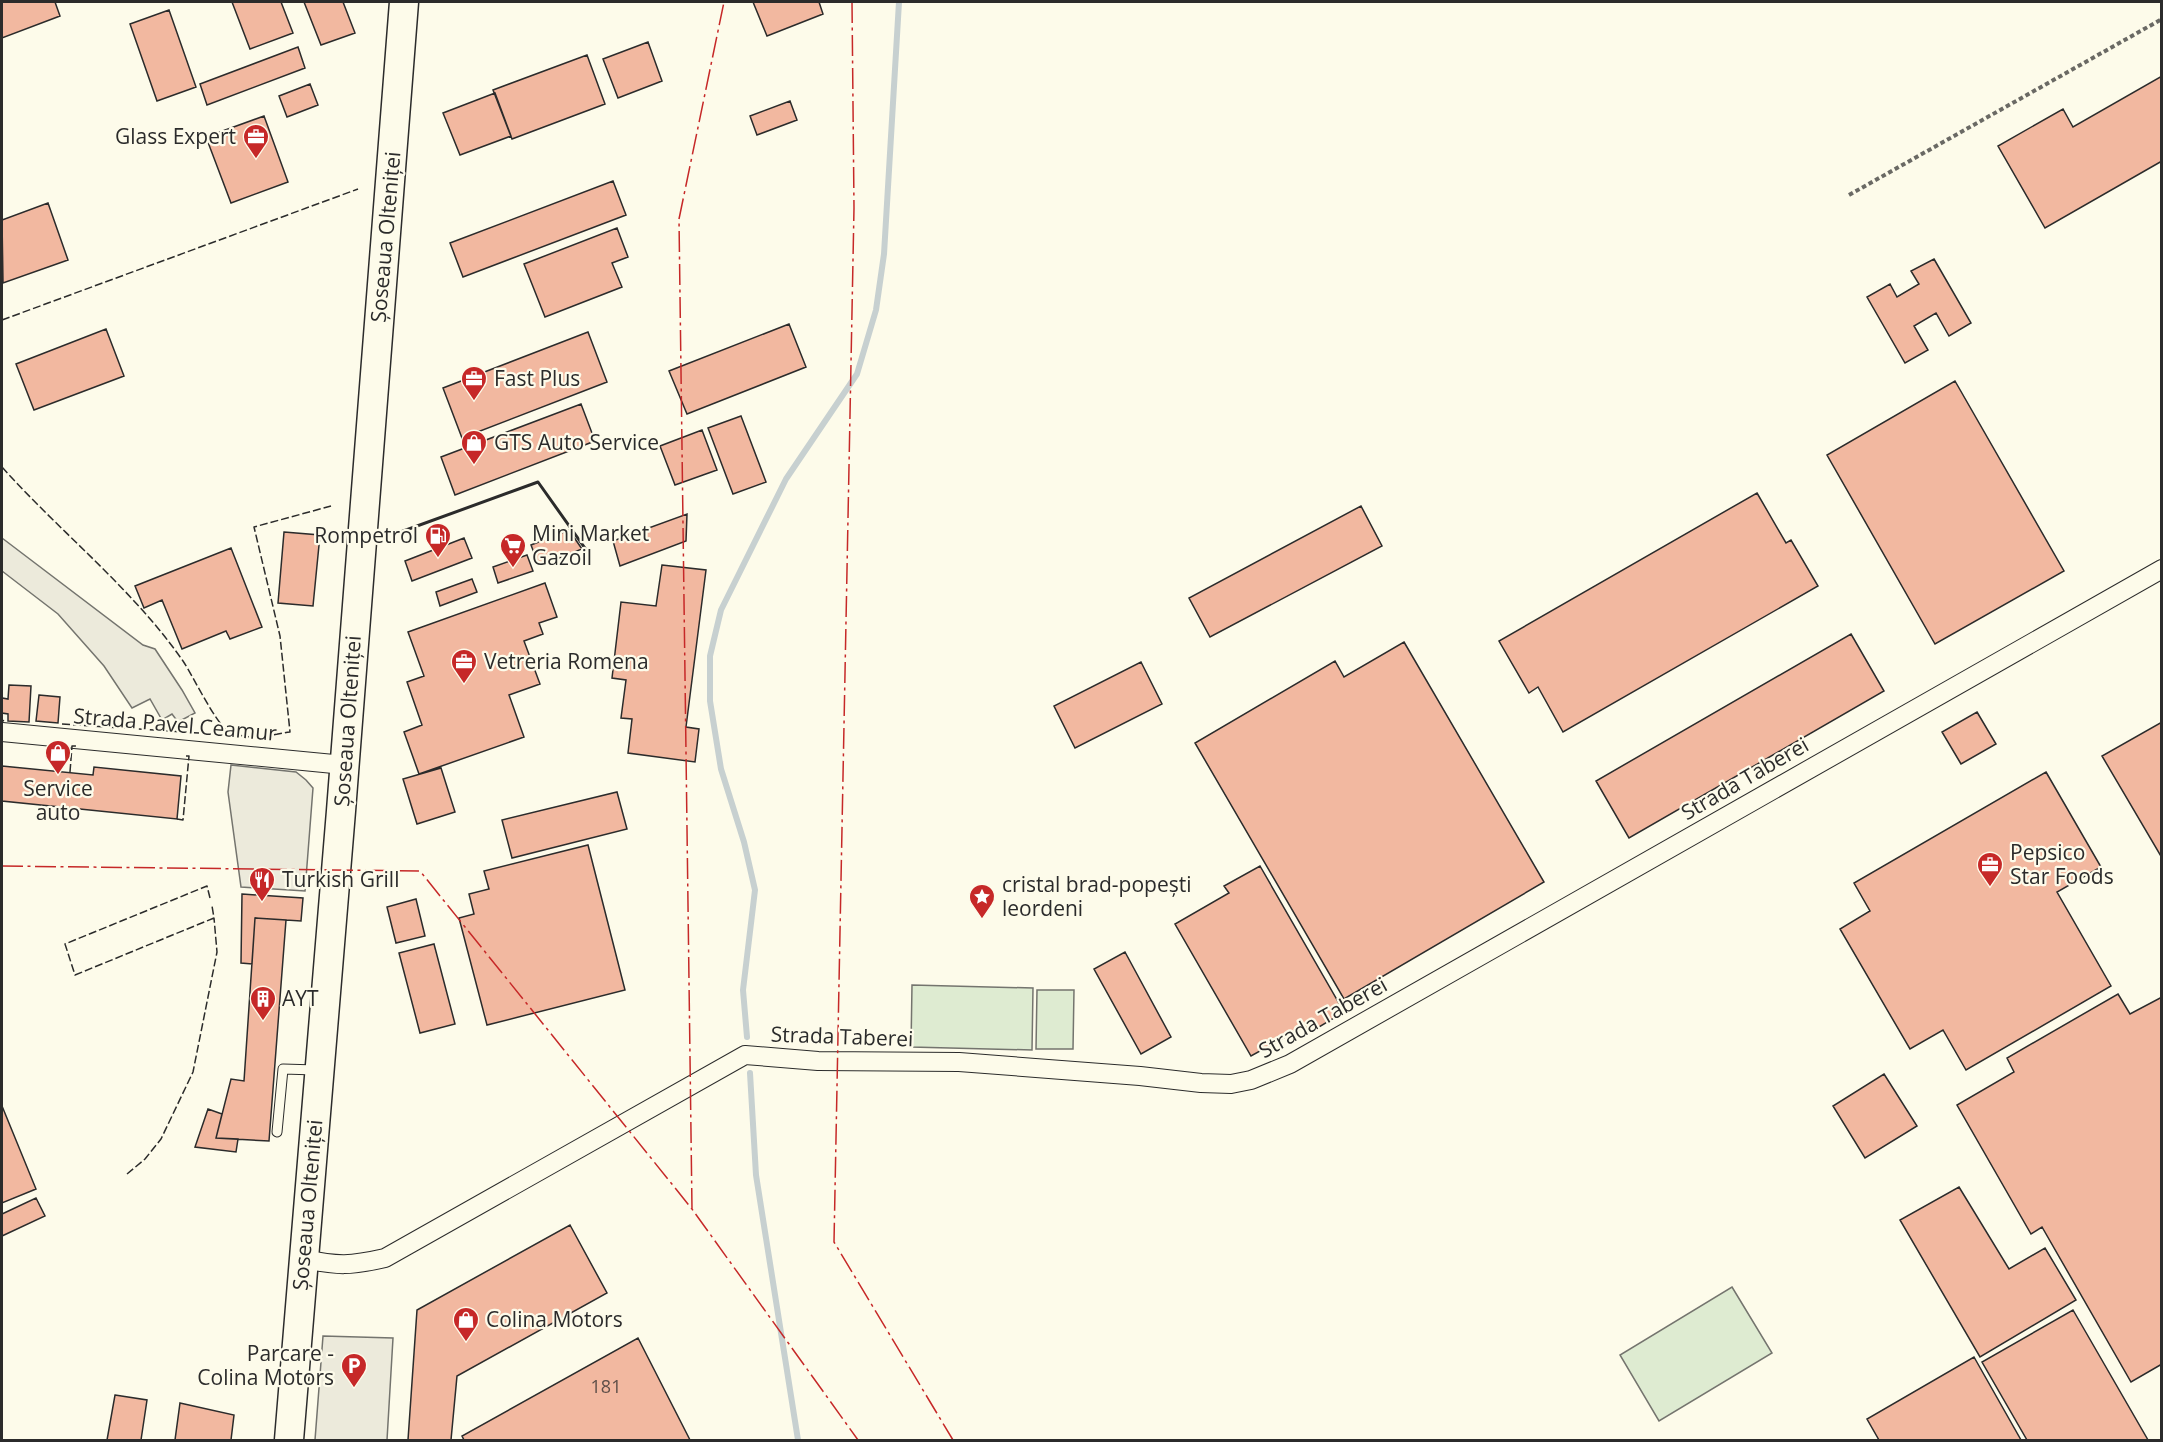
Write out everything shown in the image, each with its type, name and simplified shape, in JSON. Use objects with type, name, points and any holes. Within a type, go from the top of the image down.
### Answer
[{"type":"main road","name":"Șoseaua Olteniței","points":[[288,1440],[404,2]]},
{"type":"street","name":"Strada Taberei","points":[[304,1259],[337,1265],[356,1265],[385,1258],[746,1055],[818,1061],[959,1062],[1201,1083],[1231,1084],[1268,1075],[2162,569]]},
{"type":"street","name":"Strada Pavel Ceamur","points":[[2,732],[344,765]]},
{"type":"lane","points":[[277,1132],[283,1069],[319,1071]]},
{"type":"path","points":[[1849,195],[2162,19]]},
{"type":"green space","points":[[912,985],[1033,988],[1032,1050],[911,1047]]},
{"type":"green space","points":[[1037,990],[1074,990],[1073,1049],[1036,1049]]},
{"type":"green space","points":[[1732,1287],[1772,1353],[1659,1421],[1620,1355]]},
{"type":"shaded area","points":[[2,538],[143,645],[155,649],[195,713],[178,722],[172,714],[162,720],[150,699],[132,708],[104,666],[58,614],[2,571]]},
{"type":"shaded area","points":[[231,765],[296,772],[313,788],[305,891],[241,887],[228,792]]},
{"type":"shaded area","name":"Parcare - Colina Motors","points":[[323,1336],[393,1338],[387,1440],[315,1440]]},
{"type":"building","points":[[2,2],[55,2],[60,16],[2,38]]},
{"type":"building","points":[[232,2],[281,2],[293,33],[250,49]]},
{"type":"building","points":[[304,2],[343,2],[355,33],[321,45]]},
{"type":"building","points":[[753,2],[819,2],[823,14],[767,36]]},
{"type":"building","points":[[169,10],[196,87],[157,101],[130,24]]},
{"type":"building","points":[[648,42],[662,81],[618,98],[603,59]]},
{"type":"building","points":[[298,47],[305,68],[207,105],[200,84]]},
{"type":"building","points":[[587,55],[605,104],[512,139],[493,90]]},
{"type":"building","points":[[2162,76],[2162,161],[2045,228],[1998,146],[2063,109],[2073,127]]},
{"type":"building","points":[[310,84],[318,105],[287,117],[279,96]]},
{"type":"building","points":[[495,93],[511,136],[460,155],[443,113]]},
{"type":"building","points":[[790,101],[797,120],[757,135],[750,116]]},
{"type":"building","points":[[264,116],[288,182],[231,203],[206,137]]},
{"type":"building","points":[[613,181],[626,215],[463,277],[450,243]]},
{"type":"building","points":[[48,203],[68,260],[3,283],[2,220]]},
{"type":"building","points":[[617,228],[628,257],[612,263],[622,287],[545,317],[524,264]]},
{"type":"building","points":[[1934,259],[1971,323],[1949,336],[1936,313],[1914,326],[1928,350],[1905,363],[1867,297],[1890,284],[1897,297],[1919,284],[1911,271]]},
{"type":"building","points":[[789,324],[806,367],[687,414],[669,371]]},
{"type":"building","points":[[106,329],[124,376],[34,410],[16,364]]},
{"type":"building","points":[[588,332],[607,382],[462,438],[443,388]]},
{"type":"building","points":[[1955,381],[2064,571],[1935,644],[1827,455]]},
{"type":"building","points":[[581,404],[595,441],[455,495],[441,457]]},
{"type":"building","points":[[741,416],[766,482],[733,494],[708,428]]},
{"type":"building","points":[[702,430],[717,470],[675,485],[660,446]]},
{"type":"building","points":[[1757,493],[1786,543],[1791,540],[1818,586],[1563,732],[1538,687],[1529,693],[1499,641]]},
{"type":"building","points":[[1361,506],[1382,546],[1210,637],[1189,598]]},
{"type":"building","points":[[687,514],[686,541],[620,566],[613,541]]},
{"type":"building","points":[[569,530],[582,549],[539,566],[531,545]]},
{"type":"building","points":[[284,532],[320,535],[313,606],[278,603]]},
{"type":"building","name":"Rompetrol","points":[[464,538],[472,558],[412,581],[405,561]]},
{"type":"building","points":[[231,548],[262,627],[230,639],[226,631],[182,649],[162,600],[144,608],[135,586]]},
{"type":"building","name":"Mini Market Gazoil","points":[[527,555],[533,571],[498,583],[493,567]]},
{"type":"building","points":[[662,565],[706,570],[686,727],[699,729],[695,762],[628,753],[632,719],[621,718],[626,680],[612,678],[621,602],[656,606]]},
{"type":"building","points":[[472,579],[477,592],[440,606],[436,592]]},
{"type":"building","points":[[545,583],[557,617],[539,623],[543,634],[524,641],[540,684],[509,695],[524,737],[419,774],[404,732],[422,725],[407,682],[424,676],[408,632]]},
{"type":"building","points":[[1851,634],[1884,691],[1629,838],[1596,781]]},
{"type":"building","points":[[1404,642],[1544,882],[1344,999],[1195,743],[1335,661],[1344,677]]},
{"type":"building","points":[[1141,662],[1162,704],[1075,748],[1054,706]]},
{"type":"building","points":[[9,685],[31,686],[29,722],[8,721],[8,714],[2,713],[2,698],[8,699]]},
{"type":"building","points":[[39,695],[60,697],[58,723],[36,721]]},
{"type":"building","points":[[1977,712],[1996,744],[1961,764],[1942,732]]},
{"type":"building","points":[[2162,722],[2162,858],[2102,756]]},
{"type":"building","points":[[2,766],[93,775],[94,767],[181,776],[177,819],[2,801]]},
{"type":"building","points":[[441,768],[455,812],[417,824],[403,779]]},
{"type":"building","points":[[2046,772],[2101,867],[2057,892],[2111,986],[1966,1070],[1943,1030],[1910,1049],[1840,929],[1870,911],[1854,883]]},
{"type":"building","points":[[617,792],[627,829],[512,858],[502,820]]},
{"type":"building","points":[[588,845],[625,990],[487,1025],[459,918],[474,914],[469,894],[489,889],[484,871]]},
{"type":"building","points":[[1260,866],[1344,1012],[1309,1033],[1305,1026],[1251,1056],[1175,924],[1229,893],[1224,886]]},
{"type":"building","points":[[242,894],[303,898],[301,921],[255,918],[252,964],[241,963]]},
{"type":"building","points":[[416,899],[425,936],[396,943],[387,907]]},
{"type":"building","name":"AYT","points":[[255,918],[286,920],[269,1141],[216,1138],[231,1079],[244,1081]]},
{"type":"building","points":[[434,944],[455,1024],[420,1033],[399,953]]},
{"type":"building","points":[[1125,952],[1171,1037],[1141,1054],[1094,969]]},
{"type":"building","points":[[2118,994],[2130,1014],[2162,997],[2162,1364],[2131,1382],[2042,1227],[2031,1234],[1957,1105],[2014,1072],[2007,1058]]},
{"type":"building","points":[[1884,1074],[1917,1126],[1865,1158],[1833,1106]]},
{"type":"building","points":[[2,1106],[36,1189],[2,1203]]},
{"type":"building","points":[[208,1109],[222,1114],[216,1138],[238,1139],[236,1152],[195,1147]]},
{"type":"building","points":[[1959,1187],[2009,1269],[2045,1248],[2076,1300],[1980,1357],[1900,1220]]},
{"type":"building","points":[[36,1198],[45,1216],[2,1236],[2,1214]]},
{"type":"building","name":"Colina Motors","points":[[570,1225],[607,1293],[457,1376],[451,1440],[408,1440],[417,1310]]},
{"type":"building","points":[[2073,1310],[2148,1440],[2027,1440],[1982,1362]]},
{"type":"building","name":"Colina Motors","points":[[638,1338],[690,1440],[464,1440],[462,1436]]},
{"type":"building","points":[[1974,1357],[2021,1440],[1879,1440],[1867,1419]]},
{"type":"building","points":[[115,1395],[147,1400],[141,1440],[107,1440]]},
{"type":"building","points":[[180,1403],[234,1415],[231,1440],[175,1440]]},
{"type":"waterway","points":[[747,1037],[743,990],[755,890],[744,842],[721,769],[710,701],[710,656],[721,610],[786,479],[857,374],[876,310],[884,254],[899,2]]},
{"type":"waterway","points":[[750,1073],[756,1175],[798,1440]]},
{"type":"fence","points":[[2,320],[358,189]]},
{"type":"fence","points":[[2,467],[142,609],[183,661],[210,709],[222,725],[234,734],[250,737],[290,732],[280,636],[254,527],[331,506]]},
{"type":"fence","points":[[62,724],[199,733]]},
{"type":"fence","points":[[70,772],[72,746],[76,746]]},
{"type":"fence","points":[[177,819],[183,820],[189,756],[186,756]]},
{"type":"fence","points":[[210,898],[207,886],[65,944],[75,975],[214,918],[212,906]]},
{"type":"fence","points":[[127,1174],[145,1159],[161,1139],[193,1072],[217,952],[214,918]]},
{"type":"wall","points":[[395,534],[538,482],[587,551]]},
{"type":"power","points":[[692,1209],[679,219],[724,2]]},
{"type":"power","points":[[852,2],[854,208],[834,1242],[953,1440]]},
{"type":"power","points":[[2,866],[420,871],[692,1209],[858,1440]]},
{"type":"place","name":"Glass Expert","points":[[256,160]]},
{"type":"place","name":"Fast Plus","points":[[474,402]]},
{"type":"place","name":"GTS Auto Service","points":[[474,466]]},
{"type":"place","name":"Rompetrol","points":[[438,559]]},
{"type":"place","name":"Mini Market Gazoil","points":[[513,569]]},
{"type":"place","name":"Vetreria Romena","points":[[464,685]]},
{"type":"place","name":"Service auto","points":[[58,776]]},
{"type":"place","name":"Pepsico Star Foods","points":[[1990,888]]},
{"type":"place","name":"Turkish Grill","points":[[262,903]]},
{"type":"place","name":"cristal brad-popești leordeni","points":[[982,920]]},
{"type":"place","name":"AYT","points":[[263,1022]]},
{"type":"place","name":"Colina Motors","points":[[466,1343]]},
{"type":"place","name":"Parcare - Colina Motors","points":[[354,1389]]}]
